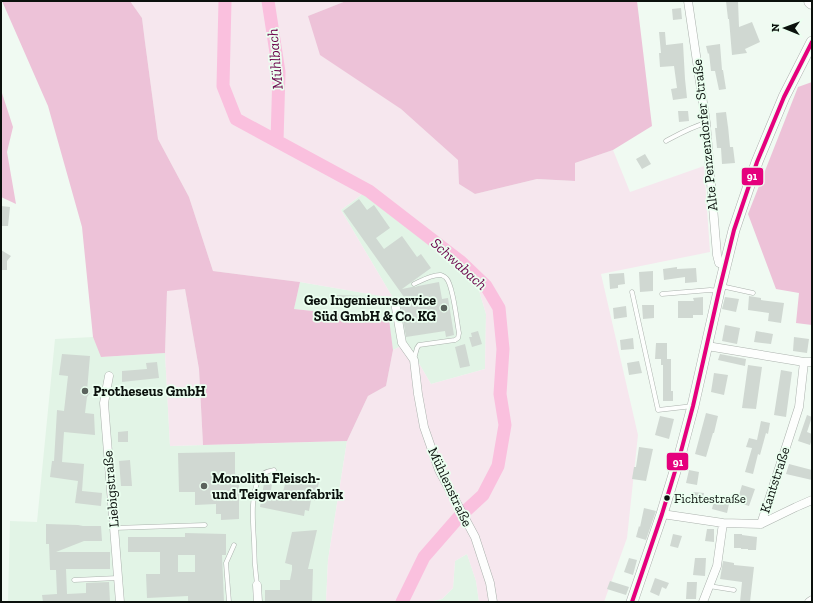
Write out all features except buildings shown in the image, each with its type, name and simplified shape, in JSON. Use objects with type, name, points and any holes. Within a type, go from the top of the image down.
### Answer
[{"type":"main road","points":[[632,602],[662,514],[680,455],[693,406],[734,230],[757,162],[784,97],[812,42]]},
{"type":"street","name":"Alte Penzendorfer Straße","points":[[688,1],[706,123],[716,255],[719,263],[725,265]]},
{"type":"street","name":"Mühlenstraße","points":[[394,302],[402,343],[414,360],[424,427],[439,470],[474,538],[490,583],[493,602]]},
{"type":"street","points":[[707,346],[808,362]]},
{"type":"street","name":"Kantstraße","points":[[662,514],[723,523],[761,524],[799,407],[808,362]]},
{"type":"street","name":"Liebigstraße","points":[[109,376],[104,403],[120,602]]},
{"type":"street","points":[[761,524],[812,500]]},
{"type":"street","points":[[703,602],[717,566],[723,523]]},
{"type":"street","points":[[257,585],[258,602]]},
{"type":"lane","points":[[666,141],[696,125],[706,123]]},
{"type":"lane","points":[[414,284],[434,276],[441,275],[446,278],[450,283],[459,333],[458,338],[455,340],[419,345],[414,360]]},
{"type":"lane","points":[[662,294],[720,289],[753,293]]},
{"type":"lane","points":[[632,292],[658,410],[693,406]]},
{"type":"lane","points":[[257,585],[253,523],[254,494],[261,476],[264,473],[274,470]]},
{"type":"lane","points":[[114,528],[205,525]]},
{"type":"lane","points":[[229,602],[226,564],[234,545]]},
{"type":"lane","points":[[74,580],[118,578]]},
{"type":"lane","points":[[709,586],[734,590]]},
{"type":"shaded area","points":[[2,1],[130,1],[142,18],[158,139],[189,197],[213,271],[300,282],[294,309],[389,319],[393,350],[386,386],[368,396],[347,441],[203,445],[199,369],[185,289],[167,291],[165,353],[101,357],[93,337],[82,227],[48,106]]},
{"type":"shaded area","points":[[130,1],[346,1],[308,16],[401,109],[459,160],[459,184],[475,194],[537,179],[574,181],[575,163],[613,150],[630,192],[704,166],[710,252],[601,274],[638,435],[627,538],[604,602],[479,602],[476,581],[467,554],[455,561],[453,588],[442,599],[429,602],[326,602],[328,560],[347,441],[368,396],[386,386],[393,350],[407,343],[431,384],[485,369],[486,314],[476,280],[364,193],[341,210],[393,298],[300,282],[213,271],[189,197],[158,139],[142,18]]},
{"type":"shaded area","points":[[346,1],[637,1],[652,126],[613,150],[575,163],[575,181],[537,179],[475,194],[459,184],[458,160],[401,109],[320,55],[308,16]]},
{"type":"shaded area","points":[[812,82],[812,325],[796,323],[799,293],[776,289],[748,214],[798,87]]},
{"type":"shaded area","points":[[1,90],[13,127],[7,152],[16,204],[1,197]]},
{"type":"shaded area","points":[[364,193],[476,280],[486,314],[485,369],[431,384],[407,343],[393,350],[388,319],[294,309],[300,282],[393,298],[341,210]]},
{"type":"shaded area","points":[[185,289],[199,369],[203,445],[170,446],[165,353],[167,290]]},
{"type":"shaded area","points":[[93,337],[102,357],[165,353],[170,446],[347,441],[328,560],[326,602],[8,602],[10,521],[37,522],[55,339]]},
{"type":"shaded area","points":[[467,554],[476,581],[479,602],[429,602],[442,599],[453,588],[455,561]]},
{"type":"waterway","name":"Schwabach","points":[[225,1],[223,86],[236,119],[369,191],[461,262],[486,286],[499,308],[503,349],[500,394],[505,425],[498,466],[483,495],[458,518],[424,557],[402,602]]},
{"type":"waterway","name":"Mühlbach","points":[[268,1],[279,72],[277,141]]},
{"type":"transit line","name":"91","points":[[632,602],[662,514],[680,455],[693,406],[734,230],[757,162],[784,97],[812,42]]},
{"type":"place","name":"Geo Ingenieurservice Süd GmbH & Co. KG","points":[[444,308]]},
{"type":"place","name":"Protheseus GmbH","points":[[85,391]]},
{"type":"place","name":"Monolith Fleisch- und Teigwarenfabrik","points":[[204,486]]},
{"type":"place","name":"Fichtestraße","points":[[667,498]]}]
